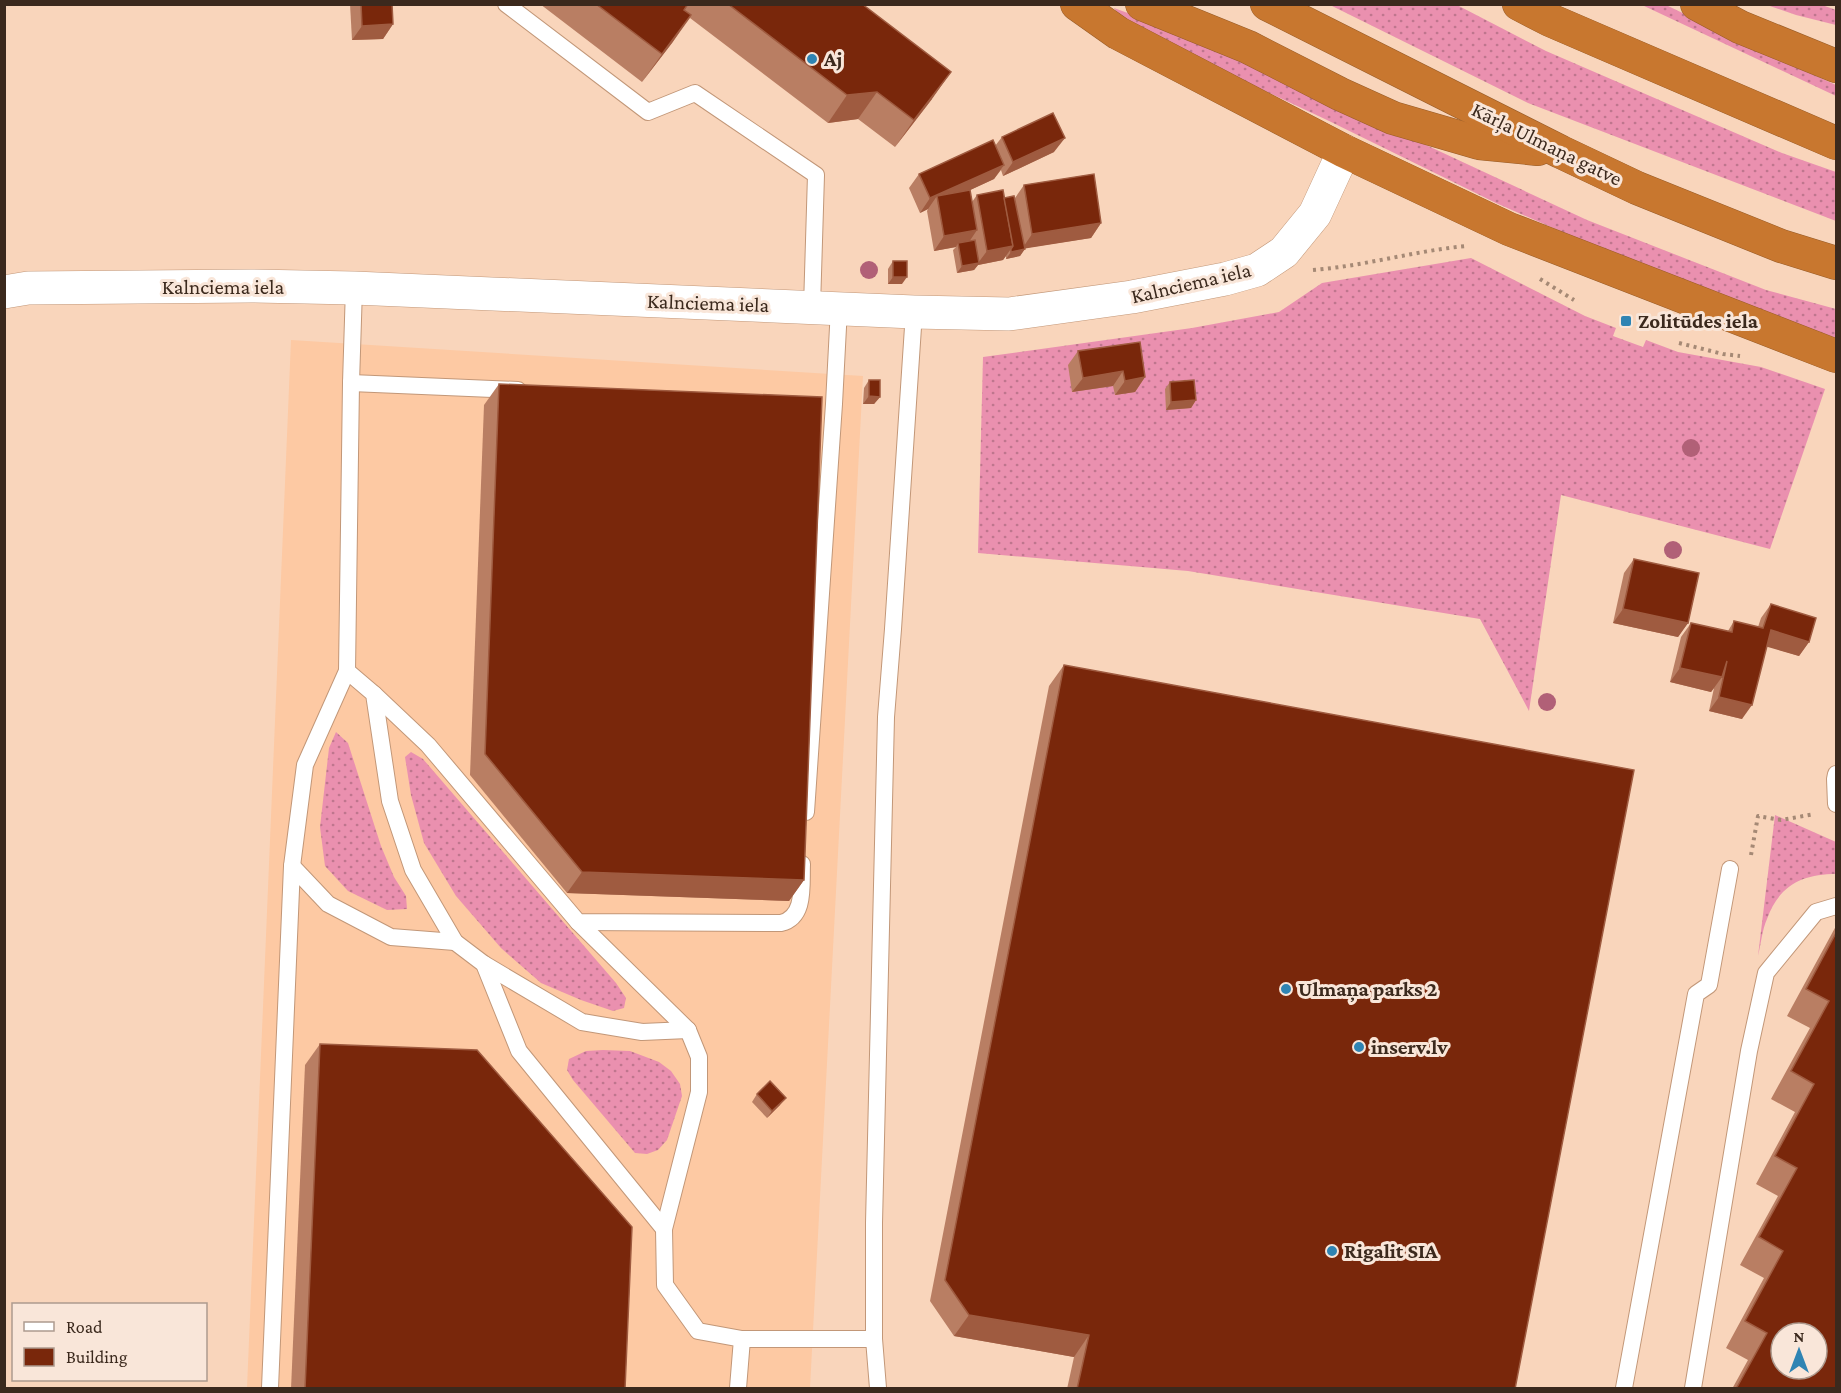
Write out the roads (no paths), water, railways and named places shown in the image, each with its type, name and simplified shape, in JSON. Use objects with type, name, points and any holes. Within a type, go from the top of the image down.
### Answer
[{"type":"highway","points":[[1077,4],[1118,33],[1344,151],[1509,229],[1836,356]]},
{"type":"highway","points":[[1142,4],[1248,47],[1393,118],[1479,143],[1561,152]]},
{"type":"highway","name":"Kārļa Ulmaņa gatve","points":[[1267,4],[1561,152],[1654,196],[1781,246],[1836,263]]},
{"type":"highway","points":[[1519,4],[1550,20],[1836,143]]},
{"type":"highway","points":[[1697,4],[1740,27],[1836,66]]},
{"type":"street","name":"Kalnciema iela","points":[[4,292],[40,288],[251,286],[354,288],[1009,314],[1132,297],[1225,279],[1257,270],[1284,252],[1315,214],[1344,151]]},
{"type":"lane","points":[[506,4],[648,112],[695,93],[816,176],[825,308],[828,404],[800,904],[796,914],[789,921],[770,924],[578,922]]},
{"type":"lane","points":[[270,1389],[292,866],[305,765],[347,671],[354,288]]},
{"type":"lane","points":[[878,1389],[874,1339],[874,1223],[886,717],[914,312]]},
{"type":"lane","points":[[351,383],[539,391]]},
{"type":"lane","points":[[347,671],[428,745],[578,922],[688,1030],[699,1057],[699,1092],[664,1229],[665,1285],[698,1330],[742,1339],[874,1339]]},
{"type":"lane","points":[[374,694],[390,801],[413,870],[455,942],[484,964],[582,1022],[642,1032],[688,1030]]},
{"type":"lane","points":[[1831,808],[1836,774]]},
{"type":"lane","points":[[292,866],[328,904],[390,937],[455,942]]},
{"type":"lane","points":[[1624,1389],[1696,994],[1709,985],[1730,868]]},
{"type":"lane","points":[[1693,1389],[1749,1051],[1766,973],[1816,912],[1836,906]]},
{"type":"lane","points":[[484,964],[519,1051],[664,1229]]},
{"type":"lane","points":[[738,1389],[742,1339]]},
{"type":"place","name":"Aj","points":[[812,59]]},
{"type":"place","name":"Zolitūdes iela","points":[[1626,321]]},
{"type":"place","name":"Ulmaņa parks 2","points":[[1286,989]]},
{"type":"place","name":"inserv.lv","points":[[1359,1047]]},
{"type":"place","name":"Rigalit SIA","points":[[1332,1251]]}]
